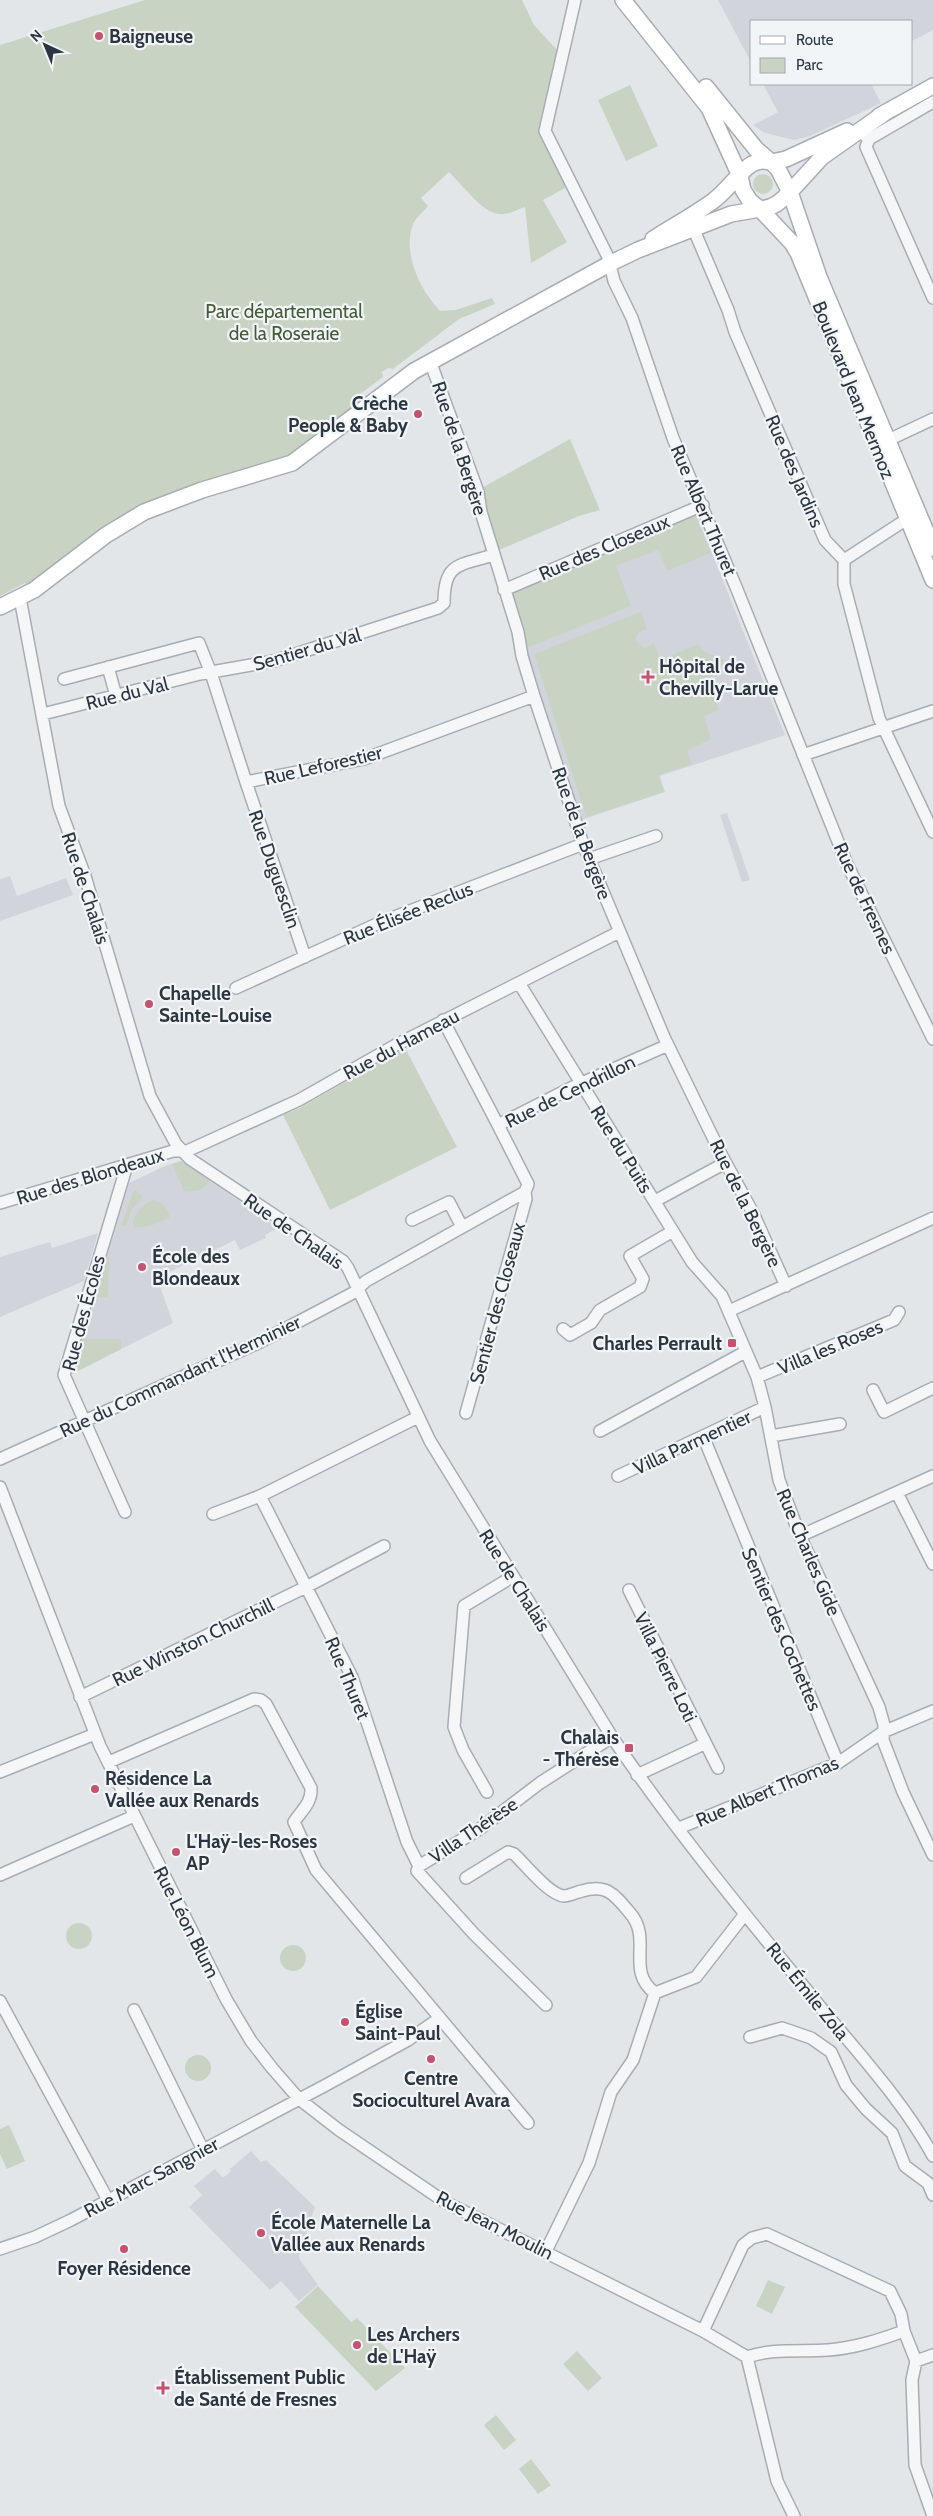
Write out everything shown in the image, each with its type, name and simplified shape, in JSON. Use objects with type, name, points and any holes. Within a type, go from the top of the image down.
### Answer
[{"type":"main road","name":"Boulevard Jean Mermoz","points":[[628,2],[743,133],[778,169],[790,192],[819,277],[882,443],[907,519],[933,580]]},
{"type":"main road","name":"Boulevard Jean Mermoz","points":[[628,2],[709,108],[740,176],[740,183],[746,196],[792,243],[798,253],[882,443],[933,548]]},
{"type":"main road","points":[[691,223],[746,169],[756,162],[786,159],[886,112],[933,86]]},
{"type":"main road","points":[[0,607],[34,590],[112,531],[144,512],[202,490],[283,466],[299,459],[396,384],[430,361],[611,263],[691,223],[777,205],[822,157],[865,136],[886,112]]},
{"type":"street","name":"Rue Albert Thuret","points":[[576,0],[545,131],[611,263],[614,281],[632,318],[673,438],[703,505],[803,755]]},
{"type":"street","points":[[933,102],[865,136],[866,147],[933,298]]},
{"type":"street","name":"Rue des Jardins","points":[[691,223],[728,310],[735,332],[825,540],[844,560]]},
{"type":"street","name":"Rue de la Bergère","points":[[430,361],[478,492],[493,555],[518,632],[522,656],[583,844],[668,1045],[725,1163],[753,1213],[786,1286]]},
{"type":"street","points":[[882,443],[933,419]]},
{"type":"street","name":"Rue des Closeaux","points":[[504,590],[703,505]]},
{"type":"street","points":[[907,519],[844,560],[844,584],[884,727],[933,832]]},
{"type":"street","name":"Sentier du Val","points":[[211,673],[274,661],[438,608],[444,603],[444,583],[447,575],[453,568],[493,555]]},
{"type":"street","name":"Rue de Chalais","points":[[20,598],[59,806],[90,891],[150,1096],[180,1151],[342,1261],[358,1288],[418,1417],[512,1576],[637,1775],[679,1828]]},
{"type":"street","points":[[64,679],[199,643],[211,673]]},
{"type":"street","points":[[108,667],[116,696]]},
{"type":"street","name":"Rue du Val","points":[[43,714],[211,673]]},
{"type":"street","name":"Rue Leforestier","points":[[211,673],[246,782],[364,759],[534,696]]},
{"type":"street","points":[[803,755],[933,710]]},
{"type":"street","name":"Rue de Fresnes","points":[[803,755],[847,864],[933,1039]]},
{"type":"street","name":"Rue Duguesclin","points":[[246,782],[305,957]]},
{"type":"street","points":[[589,859],[656,836]]},
{"type":"street","name":"Rue Élisée Reclus","points":[[236,988],[379,923],[583,844]]},
{"type":"street","name":"Rue du Hameau","points":[[180,1151],[187,1151],[299,1100],[443,1020],[620,932]]},
{"type":"street","name":"Rue du Puits","points":[[519,983],[692,1262],[722,1296],[729,1311]]},
{"type":"street","points":[[443,1020],[498,1125]]},
{"type":"street","name":"Rue de Cendrillon","points":[[525,1192],[528,1184],[498,1125],[580,1084],[668,1045]]},
{"type":"street","name":"Rue des Blondeaux","points":[[0,1203],[173,1151],[180,1151]]},
{"type":"street","points":[[655,1201],[725,1163]]},
{"type":"street","name":"Rue des Écoles","points":[[125,1512],[64,1375],[127,1165]]},
{"type":"street","points":[[358,1288],[366,1281],[525,1192]]},
{"type":"street","name":"Sentier des Closeaux","points":[[466,1413],[526,1199],[525,1192]]},
{"type":"street","points":[[412,1220],[449,1202],[462,1227]]},
{"type":"street","points":[[729,1311],[933,1218]]},
{"type":"street","points":[[563,1329],[570,1335],[591,1323],[600,1310],[640,1287],[643,1279],[630,1256],[673,1231]]},
{"type":"street","name":"Rue du Commandant l'Herminier","points":[[0,1459],[260,1342],[358,1288]]},
{"type":"street","name":"Rue Charles Gide","points":[[729,1311],[757,1377],[766,1408],[778,1480],[800,1536],[878,1707],[884,1725],[883,1740],[903,1792],[933,1856]]},
{"type":"street","name":"Villa les Roses","points":[[757,1377],[894,1320],[899,1312]]},
{"type":"street","points":[[600,1431],[745,1352]]},
{"type":"street","points":[[873,1390],[884,1412],[933,1388]]},
{"type":"street","name":"Villa Parmentier","points":[[618,1476],[766,1408]]},
{"type":"street","points":[[213,1514],[260,1496],[418,1417]]},
{"type":"street","points":[[771,1436],[840,1424]]},
{"type":"street","name":"Sentier des Cochettes","points":[[703,1436],[838,1763]]},
{"type":"street","points":[[800,1536],[933,1476]]},
{"type":"street","name":"Rue Léon Blum","points":[[0,1487],[95,1734],[134,1816],[226,1998],[251,2041],[299,2099]]},
{"type":"street","points":[[897,1493],[933,1564]]},
{"type":"street","name":"Rue Thuret","points":[[260,1496],[352,1677],[406,1842],[419,1866]]},
{"type":"street","name":"Rue Winston Churchill","points":[[80,1697],[306,1587],[384,1546]]},
{"type":"street","points":[[486,1792],[463,1750],[454,1727],[464,1606],[512,1576]]},
{"type":"street","name":"Villa Pierre Loti","points":[[628,1590],[704,1744],[718,1768]]},
{"type":"street","points":[[109,1762],[254,1699],[261,1700],[266,1704],[311,1788],[312,1796],[294,1822],[316,1870],[323,1881],[395,1962],[528,2123]]},
{"type":"street","name":"Rue Albert Thomas","points":[[679,1828],[838,1763],[883,1732],[933,1711]]},
{"type":"street","points":[[0,1772],[95,1734]]},
{"type":"street","name":"Villa Thérèse","points":[[546,2005],[474,1934],[417,1871],[419,1866],[481,1828],[540,1783],[612,1737]]},
{"type":"street","name":"Villa Pierre Loti","points":[[637,1775],[704,1744]]},
{"type":"street","points":[[0,1875],[134,1816]]},
{"type":"street","name":"Rue Émile Zola","points":[[679,1828],[745,1914],[866,2063],[923,2137],[933,2156]]},
{"type":"street","points":[[466,1878],[508,1852],[514,1854],[553,1892],[564,1896],[594,1888],[605,1889],[630,1914],[638,1925],[641,1939],[638,1965],[646,1986],[655,1993]]},
{"type":"street","points":[[655,1993],[696,1977],[745,1914]]},
{"type":"street","points":[[546,2251],[589,2163],[611,2092],[633,2060],[655,1993]]},
{"type":"street","points":[[1,2006],[108,2200]]},
{"type":"street","points":[[134,2010],[203,2150]]},
{"type":"street","name":"Rue Marc Sangnier","points":[[0,2249],[35,2237],[108,2200],[403,2043],[440,2018]]},
{"type":"street","points":[[750,2038],[782,2028],[811,2038],[831,2052],[846,2084],[866,2109],[892,2133],[905,2166],[928,2183],[933,2194]]},
{"type":"street","name":"Rue Jean Moulin","points":[[299,2099],[339,2130],[445,2202],[703,2331],[747,2357]]},
{"type":"street","points":[[703,2331],[743,2245],[752,2238],[767,2234],[890,2291],[901,2314],[904,2331],[916,2362],[912,2380],[915,2465],[932,2516]]},
{"type":"street","points":[[794,2516],[777,2481],[747,2357],[761,2352],[860,2347],[904,2331]]},
{"type":"street","points":[[916,2362],[933,2355]]},
{"type":"shaded area","points":[[718,0],[933,0],[933,30],[913,40],[913,20],[750,20],[750,60]]},
{"type":"shaded area","points":[[764,85],[872,85],[881,103],[810,136],[794,140],[765,133],[753,125],[778,112]]},
{"type":"shaded area","name":"Hôpital de Chevilly-Larue","points":[[695,511],[785,735],[660,776],[665,792],[581,820],[543,709],[511,595],[513,591]]},
{"type":"shaded area","points":[[727,813],[750,880],[742,882],[720,815]]},
{"type":"shaded area","points":[[10,876],[17,896],[66,878],[73,895],[0,921],[0,879]]},
{"type":"shaded area","name":"École des Blondeaux","points":[[181,1161],[278,1228],[265,1235],[266,1238],[240,1250],[235,1240],[157,1278],[173,1323],[72,1374],[129,1183],[165,1166]]},
{"type":"shaded area","points":[[98,1233],[84,1281],[0,1317],[0,1257],[50,1242],[52,1248]]},
{"type":"shaded area","name":"École Maternelle La Vallée aux Renards","points":[[251,2151],[261,2162],[266,2160],[315,2207],[299,2256],[318,2285],[299,2301],[281,2281],[270,2290],[189,2207],[202,2195],[194,2186],[215,2169],[222,2177],[226,2176],[231,2171],[230,2169]]},
{"type":"green space","name":"Parc départemental de la Roseraie","points":[[145,0],[522,0],[534,25],[557,50],[538,131],[567,187],[543,200],[567,242],[531,263],[525,207],[506,214],[492,212],[472,197],[449,172],[421,198],[428,206],[413,224],[410,235],[411,259],[426,293],[440,311],[456,310],[492,298],[495,304],[459,319],[393,369],[388,368],[382,372],[383,377],[360,394],[361,402],[298,452],[284,459],[192,487],[27,585],[25,583],[0,596],[0,45]]},
{"type":"green space","points":[[630,85],[658,146],[626,161],[598,100]]},
{"type":"green space","points":[[763,174],[770,177],[773,184],[770,191],[763,194],[756,191],[753,184],[756,177]]},
{"type":"green space","points":[[570,439],[600,510],[579,516],[499,550],[480,489]]},
{"type":"green space","points":[[694,512],[711,553],[667,571],[658,550],[616,566],[631,606],[527,648],[511,595],[514,592]]},
{"type":"green space","points":[[641,612],[647,629],[638,633],[635,640],[644,648],[654,643],[660,660],[698,644],[704,652],[722,658],[724,662],[709,683],[719,710],[704,716],[711,739],[687,751],[692,764],[658,775],[664,792],[586,817],[534,654]]},
{"type":"green space","points":[[405,1048],[457,1147],[330,1210],[283,1115],[300,1108]]},
{"type":"green space","points":[[181,1161],[210,1181],[205,1187],[198,1190],[184,1191],[172,1164]]},
{"type":"green space","points":[[136,1190],[143,1198],[132,1209],[126,1226],[121,1226],[133,1192]]},
{"type":"green space","points":[[153,1200],[164,1206],[169,1218],[150,1226],[133,1228],[134,1219],[138,1211]]},
{"type":"green space","points":[[106,1257],[109,1257],[108,1297],[94,1298]]},
{"type":"green space","points":[[82,1339],[121,1339],[121,1349],[72,1374]]},
{"type":"green space","points":[[79,1923],[88,1927],[92,1936],[88,1945],[79,1949],[70,1945],[66,1936],[70,1927]]},
{"type":"green space","points":[[293,1945],[303,1948],[306,1958],[303,1968],[293,1971],[283,1968],[280,1958],[283,1948]]},
{"type":"green space","points":[[198,2055],[207,2059],[211,2068],[207,2077],[198,2081],[189,2077],[185,2068],[189,2059]]},
{"type":"green space","points":[[9,2125],[25,2161],[7,2169],[0,2154],[0,2129]]},
{"type":"green space","points":[[768,2280],[785,2287],[772,2314],[756,2306]]},
{"type":"green space","name":"Les Archers de L'Haÿ","points":[[318,2286],[351,2322],[357,2318],[405,2368],[376,2391],[295,2307]]},
{"type":"green space","points":[[577,2351],[602,2378],[588,2391],[563,2364]]},
{"type":"green space","points":[[496,2415],[516,2440],[504,2450],[484,2425]]},
{"type":"green space","points":[[531,2459],[551,2485],[538,2494],[519,2469]]},
{"type":"place","name":"Baigneuse","points":[[99,36]]},
{"type":"place","name":"Crèche People & Baby","points":[[418,414]]},
{"type":"place","name":"Hôpital de Chevilly-Larue","points":[[648,677]]},
{"type":"place","name":"Chapelle Sainte-Louise","points":[[149,1004]]},
{"type":"place","name":"École des Blondeaux","points":[[142,1267]]},
{"type":"place","name":"Charles Perrault","points":[[732,1343]]},
{"type":"place","name":"Chalais - Thérèse","points":[[629,1748]]},
{"type":"place","name":"Résidence La Vallée aux Renards","points":[[95,1789]]},
{"type":"place","name":"L'Haÿ-les-Roses AP","points":[[176,1852]]},
{"type":"place","name":"Église Saint-Paul","points":[[345,2022]]},
{"type":"place","name":"Centre Socioculturel Avara","points":[[431,2059]]},
{"type":"place","name":"École Maternelle La Vallée aux Renards","points":[[261,2233]]},
{"type":"place","name":"Foyer Résidence","points":[[124,2249]]},
{"type":"place","name":"Les Archers de L'Haÿ","points":[[357,2345]]},
{"type":"place","name":"Établissement Public de Santé de Fresnes","points":[[163,2388]]}]
